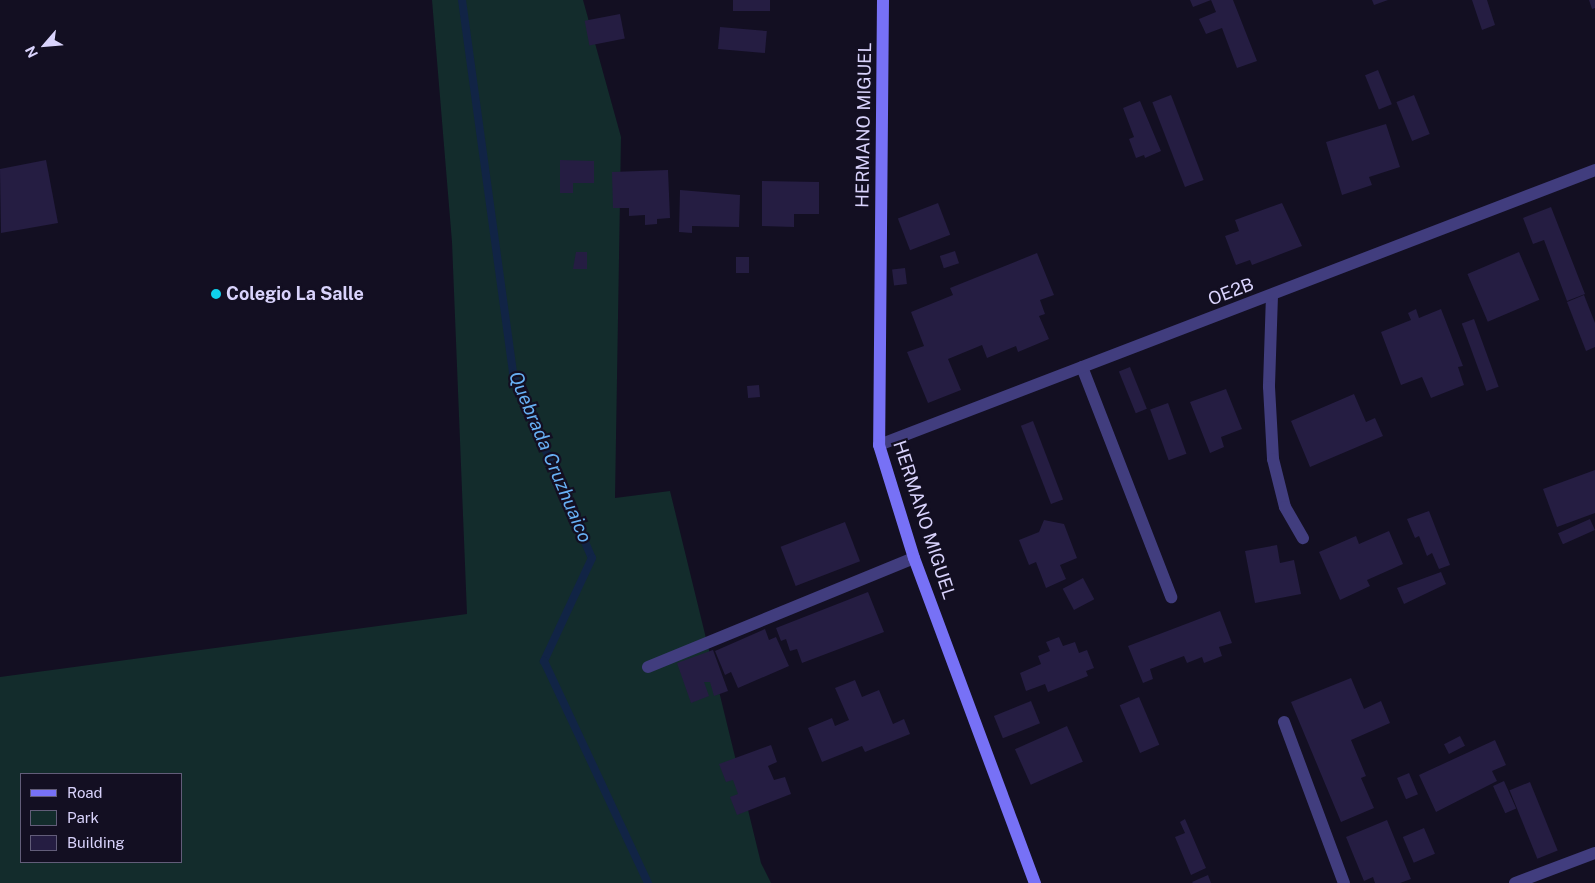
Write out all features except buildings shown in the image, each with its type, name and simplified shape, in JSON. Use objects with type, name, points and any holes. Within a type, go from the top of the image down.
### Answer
[{"type":"street","name":"HERMANO MIGUEL","points":[[883,0],[879,445],[914,558],[1035,883]]},
{"type":"street","name":"OE2B","points":[[879,445],[1595,170]]},
{"type":"street","points":[[1272,295],[1269,387],[1274,459],[1285,507],[1303,538]]},
{"type":"street","points":[[1082,367],[1171,598]]},
{"type":"street","points":[[648,667],[914,558]]},
{"type":"street","points":[[1284,722],[1344,883]]},
{"type":"street","points":[[1515,883],[1595,853]]},
{"type":"green space","points":[[432,0],[583,0],[621,137],[615,498],[670,491],[761,863],[771,883],[0,883],[0,677],[467,614],[452,242]]},
{"type":"waterway","name":"Quebrada Cruzhuaico","points":[[462,0],[513,374],[592,558],[544,661],[648,883]]},
{"type":"place","name":"Colegio La Salle","points":[[216,294]]}]
